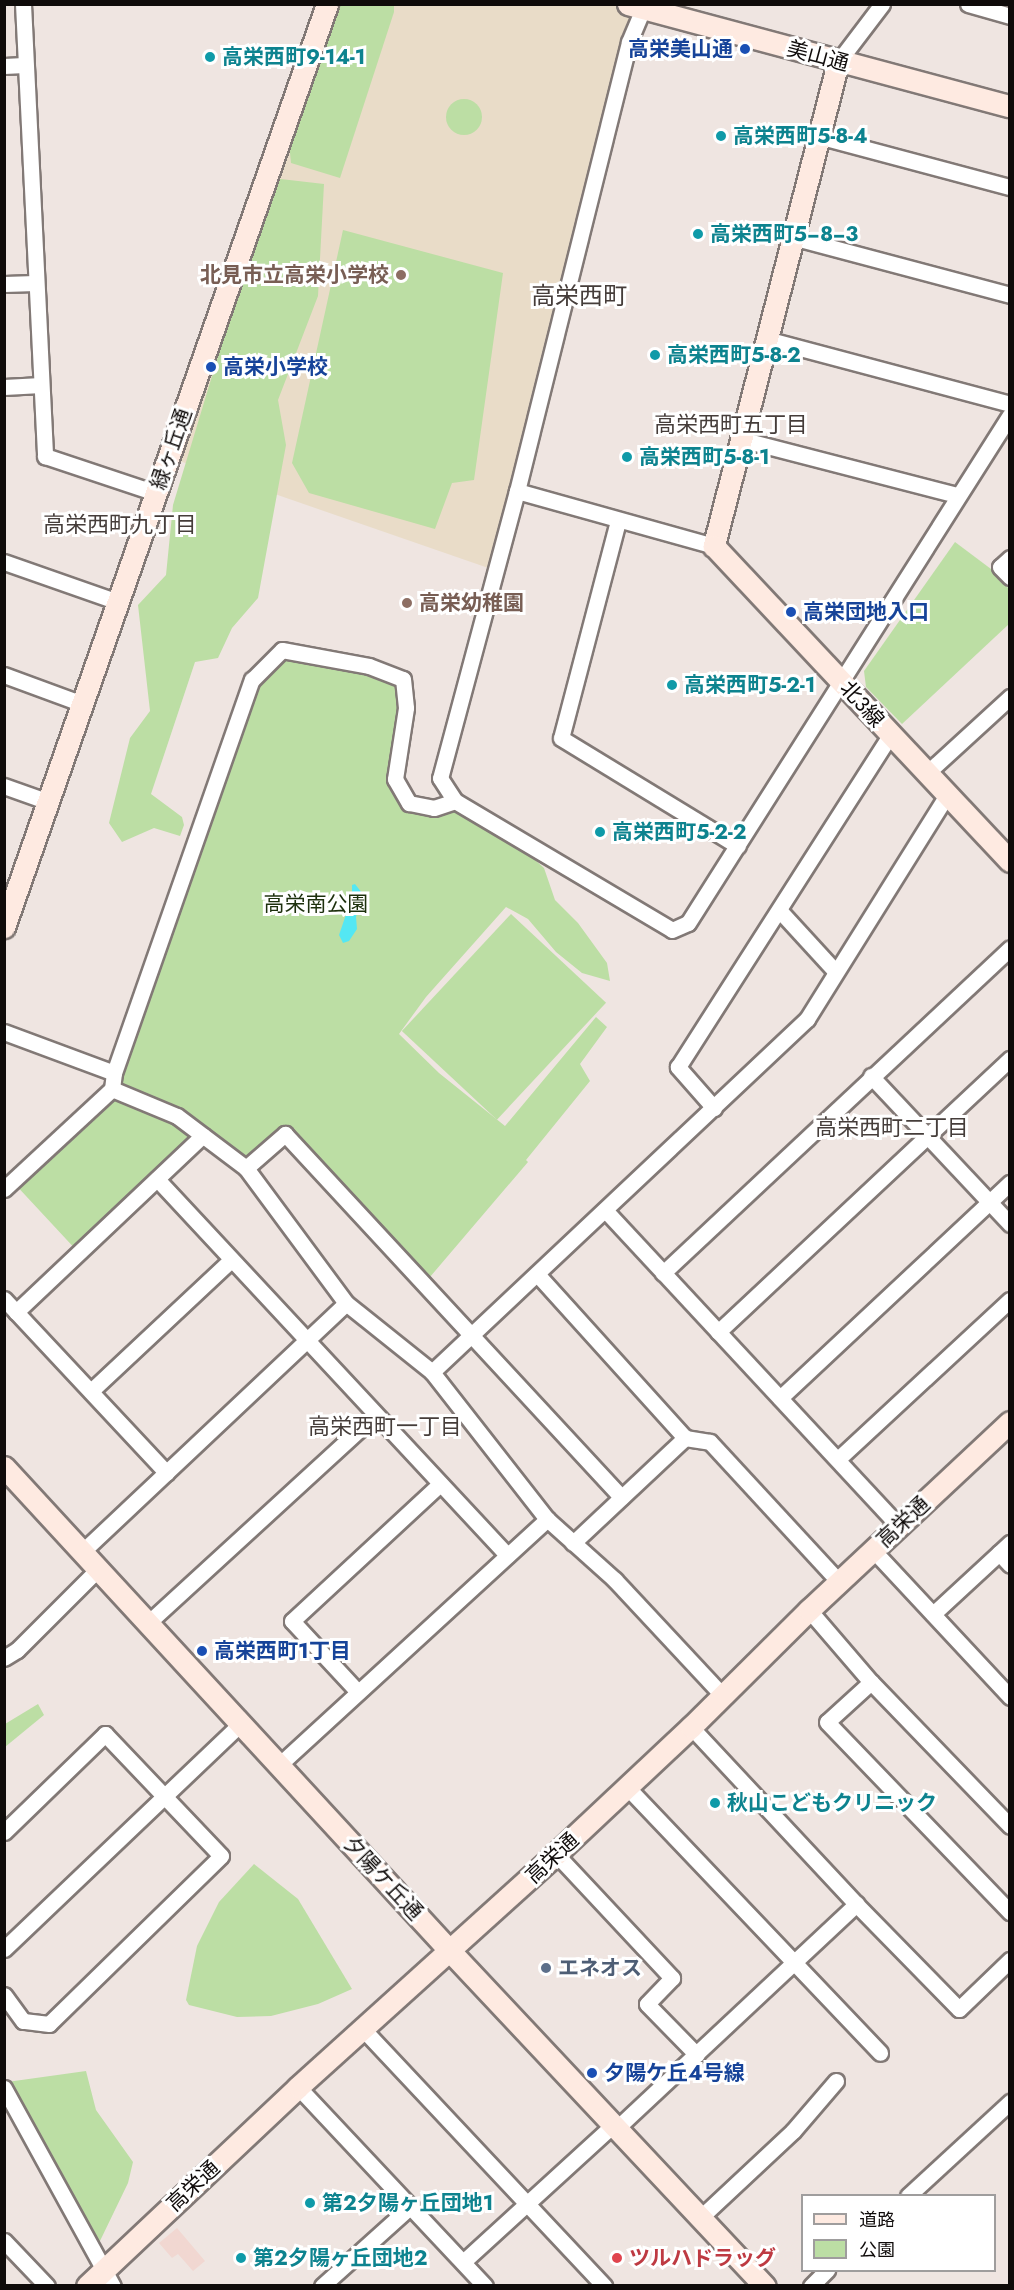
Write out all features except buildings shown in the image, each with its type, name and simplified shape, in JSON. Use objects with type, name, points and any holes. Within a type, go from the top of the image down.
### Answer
[{"type":"street","points":[[23,4],[24,65],[45,456],[156,493]]},
{"type":"street","name":"緑ヶ丘通","points":[[4,927],[9,901],[49,802],[84,704],[327,4]]},
{"type":"street","points":[[517,491],[714,546],[838,62],[882,4]]},
{"type":"street","points":[[968,4],[1010,16]]},
{"type":"street","points":[[638,6],[517,491],[440,778],[455,801],[672,930],[688,922],[957,495],[1010,415]]},
{"type":"street","name":"美山通","points":[[638,6],[838,62],[1010,106]]},
{"type":"street","points":[[4,66],[24,65]]},
{"type":"street","points":[[818,136],[1010,188]]},
{"type":"street","points":[[792,237],[1010,295]]},
{"type":"street","points":[[4,284],[35,283]]},
{"type":"street","points":[[766,339],[1010,404]]},
{"type":"street","points":[[4,387],[41,386]]},
{"type":"street","points":[[740,439],[957,495]]},
{"type":"street","points":[[618,521],[561,738],[738,846]]},
{"type":"street","name":"北3線","points":[[714,546],[1010,861]]},
{"type":"street","points":[[1010,558],[1000,567],[1010,577]]},
{"type":"street","points":[[4,562],[118,602]]},
{"type":"street","points":[[4,1189],[112,1089],[114,1073],[252,680],[282,650],[369,666],[403,679],[406,708],[395,780],[409,803],[434,808],[455,801]]},
{"type":"street","points":[[4,675],[84,704]]},
{"type":"street","points":[[927,773],[1007,703]]},
{"type":"street","points":[[714,1107],[678,1067],[890,735]]},
{"type":"street","points":[[4,786],[49,802]]},
{"type":"street","points":[[432,1372],[807,1018],[947,795]]},
{"type":"street","points":[[780,910],[835,971]]},
{"type":"street","points":[[663,1273],[1010,948]]},
{"type":"street","points":[[4,1032],[114,1073]]},
{"type":"street","points":[[718,1332],[1010,1059]]},
{"type":"street","points":[[872,1077],[1010,1224]]},
{"type":"street","points":[[112,1089],[177,1116],[246,1168],[346,1304],[432,1372],[547,1519],[615,1580],[723,1696]]},
{"type":"street","points":[[246,1168],[285,1134],[621,1497]]},
{"type":"street","points":[[16,1312],[203,1135]]},
{"type":"street","points":[[157,1179],[507,1555]]},
{"type":"street","points":[[780,1398],[1010,1183]]},
{"type":"street","points":[[605,1210],[899,1526]]},
{"type":"street","points":[[92,1391],[231,1260]]},
{"type":"street","points":[[537,1274],[685,1438],[710,1442],[839,1582]]},
{"type":"street","points":[[4,1299],[166,1473]]},
{"type":"street","points":[[838,1459],[1010,1300]]},
{"type":"street","points":[[83,1551],[346,1304]]},
{"type":"street","points":[[148,1623],[375,1415]]},
{"type":"street","name":"高栄通","points":[[87,2286],[108,2278],[298,2087],[556,1854],[691,1727],[809,1610],[1008,1427]]},
{"type":"street","points":[[573,1543],[685,1438]]},
{"type":"street","name":"夕陽ケ丘通","points":[[4,1467],[450,1951],[765,2286]]},
{"type":"street","points":[[357,1692],[292,1621],[440,1484]]},
{"type":"street","points":[[279,1765],[547,1519]]},
{"type":"street","points":[[933,1614],[1004,1548],[1010,1565]]},
{"type":"street","points":[[873,1551],[1010,1696]]},
{"type":"street","points":[[4,1658],[17,1650],[98,1569]]},
{"type":"street","points":[[809,1610],[871,1682],[1010,1826]]},
{"type":"street","points":[[871,1682],[827,1722],[1010,1912]]},
{"type":"street","points":[[4,1949],[240,1724]]},
{"type":"street","points":[[691,1727],[856,1904],[959,2009],[1008,1967]]},
{"type":"street","points":[[4,1832],[105,1734],[221,1856],[49,2024],[23,2021],[4,1995]]},
{"type":"street","points":[[627,1787],[880,2052]]},
{"type":"street","points":[[556,1854],[672,1978],[647,2004],[697,2055]]},
{"type":"street","points":[[463,2262],[697,2055],[856,1904]]},
{"type":"street","points":[[362,2028],[604,2286]]},
{"type":"street","points":[[701,2217],[793,2131],[836,2081]]},
{"type":"street","points":[[298,2087],[485,2286]]},
{"type":"street","points":[[4,2088],[108,2278]]},
{"type":"street","points":[[910,2194],[1010,2102]]},
{"type":"street","points":[[322,2286],[411,2206]]},
{"type":"street","points":[[4,2241],[47,2286]]},
{"type":"street","points":[[811,2286],[826,2272]]},
{"type":"shaded area","name":"北見市立高栄小学校","points":[[628,4],[643,8],[497,571],[168,457],[327,5]]},
{"type":"shaded area","points":[[177,2228],[205,2261],[193,2271],[178,2254],[172,2258],[159,2243]]},
{"type":"green space","points":[[339,5],[394,5],[394,12],[340,178],[291,163],[289,143]]},
{"type":"green space","points":[[464,99],[477,104],[482,117],[477,130],[464,135],[451,130],[446,117],[451,104]]},
{"type":"green space","points":[[272,178],[324,184],[318,296],[278,400],[286,445],[258,598],[232,628],[218,658],[195,662],[151,794],[182,817],[184,825],[180,836],[154,828],[122,842],[109,823],[130,738],[150,711],[138,605],[166,575],[173,505]]},
{"type":"green space","points":[[343,230],[503,273],[474,480],[452,483],[435,529],[309,493],[292,463]]},
{"type":"green space","points":[[955,542],[991,569],[1009,589],[1009,624],[902,724],[866,687],[864,671]]},
{"type":"green space","name":"高栄南公園","points":[[282,650],[403,679],[395,779],[408,801],[455,801],[507,841],[522,848],[544,868],[555,900],[578,923],[607,963],[610,981],[582,973],[556,952],[528,919],[506,907],[426,997],[399,1034],[439,1073],[505,1126],[596,1017],[607,1027],[580,1064],[590,1081],[526,1160],[528,1162],[424,1284],[285,1134],[246,1168],[202,1135],[79,1253],[13,1182],[112,1089],[252,680]]},
{"type":"green space","points":[[511,914],[606,1003],[497,1120],[402,1031]]},
{"type":"green space","points":[[38,1704],[44,1715],[5,1747],[5,1724]]},
{"type":"green space","points":[[254,1864],[298,1899],[352,1989],[318,2004],[271,2016],[237,2017],[189,2005],[186,2000],[197,1946],[219,1902]]},
{"type":"green space","points":[[86,2071],[96,2110],[133,2162],[128,2183],[99,2243],[90,2239],[7,2082]]},
{"type":"water","points":[[355,884],[362,893],[356,917],[357,929],[349,941],[343,943],[339,935],[352,897],[352,885]]},
{"type":"place","name":"高栄美山通","points":[[745,49]]},
{"type":"place","name":"高栄西町9-14-1","points":[[210,57]]},
{"type":"place","name":"高栄西町5-8-4","points":[[721,136]]},
{"type":"place","name":"高栄西町５−８−３","points":[[698,234]]},
{"type":"place","name":"北見市立高栄小学校","points":[[401,275]]},
{"type":"place","name":"高栄西町5-8-2","points":[[655,355]]},
{"type":"place","name":"高栄小学校","points":[[211,367]]},
{"type":"place","name":"高栄西町5-8-1","points":[[627,457]]},
{"type":"place","name":"高栄幼稚園","points":[[407,603]]},
{"type":"place","name":"高栄団地入口","points":[[791,612]]},
{"type":"place","name":"高栄西町5-2-1","points":[[672,685]]},
{"type":"place","name":"高栄西町5-2-2","points":[[600,832]]},
{"type":"place","name":"高栄西町1丁目","points":[[202,1651]]},
{"type":"place","name":"秋山こどもクリニック","points":[[715,1803]]},
{"type":"place","name":"エネオス","points":[[546,1968]]},
{"type":"place","name":"夕陽ケ丘4号線","points":[[592,2073]]},
{"type":"place","name":"第2夕陽ヶ丘団地1","points":[[310,2203]]},
{"type":"place","name":"第2夕陽ヶ丘団地2","points":[[241,2258]]},
{"type":"place","name":"ツルハドラッグ","points":[[617,2258]]},
{"type":"district","name":"高栄西町","points":[[579,296]]},
{"type":"district","name":"高栄西町五丁目","points":[[731,425]]},
{"type":"district","name":"高栄西町九丁目","points":[[120,525]]},
{"type":"district","name":"高栄西町二丁目","points":[[892,1128]]},
{"type":"district","name":"高栄西町一丁目","points":[[385,1427]]}]
